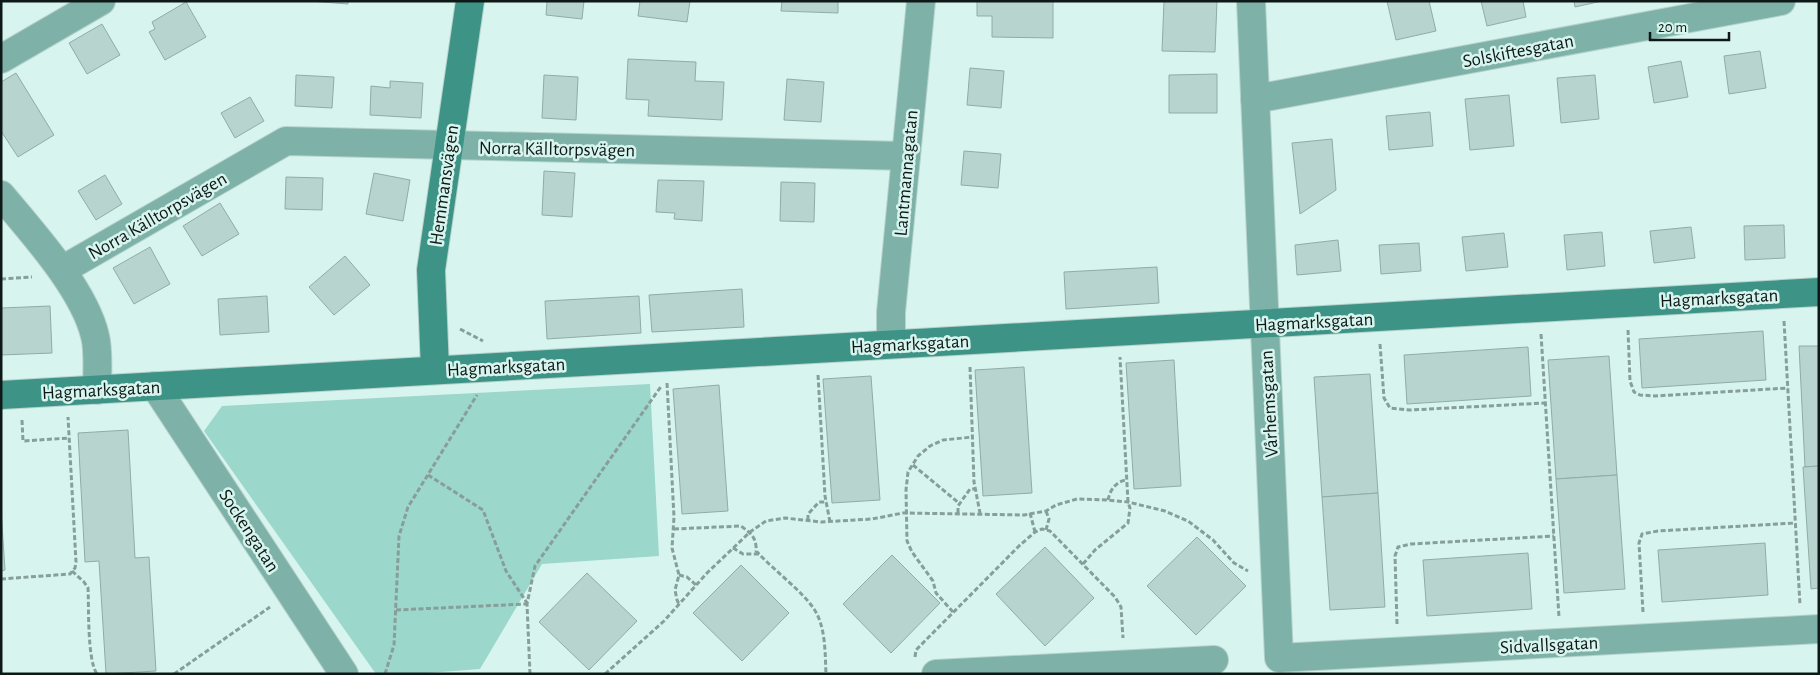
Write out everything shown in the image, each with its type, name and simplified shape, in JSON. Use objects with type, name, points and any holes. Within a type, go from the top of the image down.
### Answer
[{"type":"street","points":[[1,59],[101,1]]},
{"type":"street","name":"Hemmansvägen","points":[[435,370],[431,270],[470,1]]},
{"type":"street","name":"Lantmannagatan","points":[[891,344],[891,312],[920,1]]},
{"type":"street","name":"Vårhemsgatan","points":[[1251,1],[1279,658]]},
{"type":"street","name":"Solskiftesgatan","points":[[1255,99],[1781,1]]},
{"type":"street","name":"Norra Källtorpsvägen","points":[[62,270],[286,141],[906,156]]},
{"type":"street","points":[[1,195],[62,270],[86,310],[95,336],[97,390]]},
{"type":"street","name":"Hagmarksgatan","points":[[10,394],[1819,292]]},
{"type":"street","name":"Sockengatan","points":[[155,386],[344,674]]},
{"type":"street","name":"Sidvallsgatan","points":[[1279,658],[1810,630]]},
{"type":"street","points":[[925,667],[1124,664],[1214,660]]},
{"type":"path","points":[[1782,294],[1795,523],[1810,630]]},
{"type":"path","points":[[1626,303],[1630,380],[1634,392],[1640,395],[1655,396],[1788,388]]},
{"type":"path","points":[[1539,308],[1561,643]]},
{"type":"path","points":[[1378,317],[1384,398],[1390,408],[1410,410],[1545,403]]},
{"type":"path","points":[[1083,564],[1095,550],[1128,524],[1130,508],[1128,502],[1118,332]]},
{"type":"path","points":[[968,340],[976,489],[980,513]]},
{"type":"path","points":[[816,349],[826,502],[830,522]]},
{"type":"path","points":[[385,674],[394,645],[399,536],[408,507],[477,397],[485,368]]},
{"type":"path","points":[[530,674],[527,604],[535,566],[667,378],[674,517],[672,548],[679,575],[675,590],[679,604]]},
{"type":"path","points":[[1,579],[70,574],[76,562],[66,392]]},
{"type":"path","points":[[10,394],[23,441],[69,438]]},
{"type":"path","points":[[953,612],[936,593],[933,581],[912,552],[908,541],[906,490],[908,472],[918,456],[930,446],[943,440],[973,437]]},
{"type":"path","points":[[913,465],[960,504]]},
{"type":"path","points":[[428,475],[483,510],[506,571],[527,604]]},
{"type":"path","points":[[1108,500],[1109,492],[1114,486],[1121,480],[1127,480]]},
{"type":"path","points":[[958,513],[960,504],[970,490],[976,489]]},
{"type":"path","points":[[605,674],[664,621],[696,585],[750,532],[757,526],[772,519],[785,518],[830,522],[906,514],[980,513],[1024,515],[1046,511],[1056,505],[1076,499],[1128,502],[1164,511],[1188,521],[1213,540],[1234,563],[1243,569],[1252,573],[1276,571]]},
{"type":"path","points":[[808,520],[808,514],[819,502],[826,502]]},
{"type":"path","points":[[1046,511],[1049,519],[1046,530]]},
{"type":"path","points":[[1030,513],[1035,532]]},
{"type":"path","points":[[1644,638],[1639,543],[1642,534],[1658,531],[1795,523]]},
{"type":"path","points":[[674,529],[740,526],[750,532],[753,535],[756,551],[815,610],[821,624],[826,674]]},
{"type":"path","points":[[925,667],[916,650],[1035,532],[1042,529],[1050,531],[1118,602],[1122,621],[1124,664]]},
{"type":"path","points":[[1398,652],[1395,556],[1398,548],[1411,544],[1554,536]]},
{"type":"path","points":[[733,548],[743,554],[759,554]]},
{"type":"path","points":[[72,571],[88,588],[93,669],[97,674]]},
{"type":"path","points":[[679,575],[687,577],[696,585]]},
{"type":"path","points":[[176,673],[291,592]]},
{"type":"path","points":[[396,610],[527,604]]},
{"type":"green space","points":[[650,384],[659,556],[542,564],[480,669],[415,674],[376,674],[204,431],[222,406]]},
{"type":"building","points":[[310,1],[348,1],[348,4]]},
{"type":"building","points":[[547,1],[584,1],[582,19],[546,15]]},
{"type":"building","points":[[640,1],[690,1],[687,22],[638,16]]},
{"type":"building","points":[[782,1],[838,1],[838,13],[781,11]]},
{"type":"building","points":[[977,1],[1053,1],[1053,38],[992,37],[992,16],[977,16]]},
{"type":"building","points":[[1164,1],[1217,1],[1215,52],[1162,51]]},
{"type":"building","points":[[1387,1],[1429,1],[1436,31],[1396,40]]},
{"type":"building","points":[[1481,1],[1523,1],[1526,17],[1487,26]]},
{"type":"building","points":[[1574,1],[1602,1],[1575,7]]},
{"type":"building","points":[[186,2],[206,37],[165,60],[149,32],[155,29],[152,22]]},
{"type":"building","points":[[102,24],[120,55],[87,74],[69,43]]},
{"type":"building","points":[[1760,51],[1766,88],[1729,94],[1724,56]]},
{"type":"building","points":[[628,59],[696,62],[695,81],[724,82],[722,120],[648,116],[649,100],[626,99]]},
{"type":"building","points":[[1681,61],[1688,97],[1654,103],[1648,67]]},
{"type":"building","points":[[970,68],[1004,71],[1001,108],[967,105]]},
{"type":"building","points":[[16,73],[54,135],[18,157],[1,131],[1,82]]},
{"type":"building","points":[[1217,74],[1217,113],[1169,113],[1169,75]]},
{"type":"building","points":[[296,75],[334,77],[332,108],[295,106]]},
{"type":"building","points":[[544,75],[578,77],[576,120],[542,118]]},
{"type":"building","points":[[1595,75],[1599,119],[1561,123],[1557,78]]},
{"type":"building","points":[[787,79],[824,82],[821,122],[784,120]]},
{"type":"building","points":[[390,81],[423,83],[421,118],[370,115],[371,86],[390,88]]},
{"type":"building","points":[[1509,95],[1514,146],[1470,150],[1465,99]]},
{"type":"building","points":[[250,97],[264,121],[235,138],[221,113]]},
{"type":"building","points":[[1430,112],[1433,146],[1389,150],[1386,116]]},
{"type":"building","points":[[1332,139],[1336,190],[1300,214],[1292,143]]},
{"type":"building","points":[[964,151],[1001,154],[998,188],[961,185]]},
{"type":"building","points":[[544,171],[575,173],[572,217],[542,215]]},
{"type":"building","points":[[374,173],[410,180],[403,221],[366,214]]},
{"type":"building","points":[[105,175],[122,204],[96,220],[78,191]]},
{"type":"building","points":[[286,177],[323,178],[322,210],[285,209]]},
{"type":"building","points":[[658,180],[704,181],[702,221],[674,219],[675,213],[656,212]]},
{"type":"building","points":[[781,182],[815,183],[814,222],[780,221]]},
{"type":"building","points":[[220,203],[239,234],[202,256],[183,226]]},
{"type":"building","points":[[1784,225],[1785,258],[1745,260],[1744,226]]},
{"type":"building","points":[[1691,227],[1695,258],[1654,263],[1650,231]]},
{"type":"building","points":[[1602,232],[1605,266],[1567,270],[1564,235]]},
{"type":"building","points":[[1504,233],[1508,267],[1466,271],[1462,237]]},
{"type":"building","points":[[1338,240],[1341,271],[1297,275],[1295,245]]},
{"type":"building","points":[[1419,243],[1421,271],[1381,274],[1379,245]]},
{"type":"building","points":[[150,247],[170,284],[134,304],[113,268]]},
{"type":"building","points":[[345,256],[370,285],[334,315],[309,287]]},
{"type":"building","points":[[1157,267],[1159,303],[1066,309],[1064,272]]},
{"type":"building","points":[[742,289],[744,327],[652,332],[649,295]]},
{"type":"building","points":[[267,296],[269,332],[220,335],[218,299]]},
{"type":"building","points":[[639,296],[641,333],[547,339],[545,301]]},
{"type":"building","points":[[50,306],[52,353],[1,355],[1,308]]},
{"type":"building","points":[[1763,331],[1766,380],[1642,388],[1639,339]]},
{"type":"building","points":[[1799,346],[1819,346],[1819,466],[1805,467]]},
{"type":"building","points":[[1528,347],[1531,396],[1407,404],[1404,355]]},
{"type":"building","points":[[1609,356],[1617,475],[1556,479],[1548,360]]},
{"type":"building","points":[[1174,360],[1181,486],[1134,489],[1126,363]]},
{"type":"building","points":[[1024,367],[1032,493],[983,496],[975,370]]},
{"type":"building","points":[[1370,374],[1378,493],[1322,497],[1314,377]]},
{"type":"building","points":[[871,376],[880,500],[832,503],[823,379]]},
{"type":"building","points":[[719,385],[728,511],[682,514],[673,389]]},
{"type":"building","points":[[128,430],[135,558],[149,557],[156,671],[106,674],[99,561],[85,562],[78,433]]},
{"type":"building","points":[[1819,466],[1819,588],[1811,589],[1803,467]]},
{"type":"building","points":[[1617,475],[1625,589],[1564,593],[1556,479]]},
{"type":"building","points":[[1378,493],[1385,607],[1330,610],[1322,497]]},
{"type":"building","points":[[1,510],[5,570],[1,571]]},
{"type":"building","points":[[1197,537],[1246,586],[1196,635],[1147,586]]},
{"type":"building","points":[[1765,543],[1768,595],[1662,602],[1658,550]]},
{"type":"building","points":[[1045,547],[1094,598],[1045,646],[996,594]]},
{"type":"building","points":[[1528,553],[1532,609],[1427,616],[1423,560]]},
{"type":"building","points":[[892,555],[940,603],[891,653],[843,604]]},
{"type":"building","points":[[741,565],[789,613],[742,661],[693,613]]},
{"type":"building","points":[[587,573],[637,621],[589,670],[539,622]]}]
